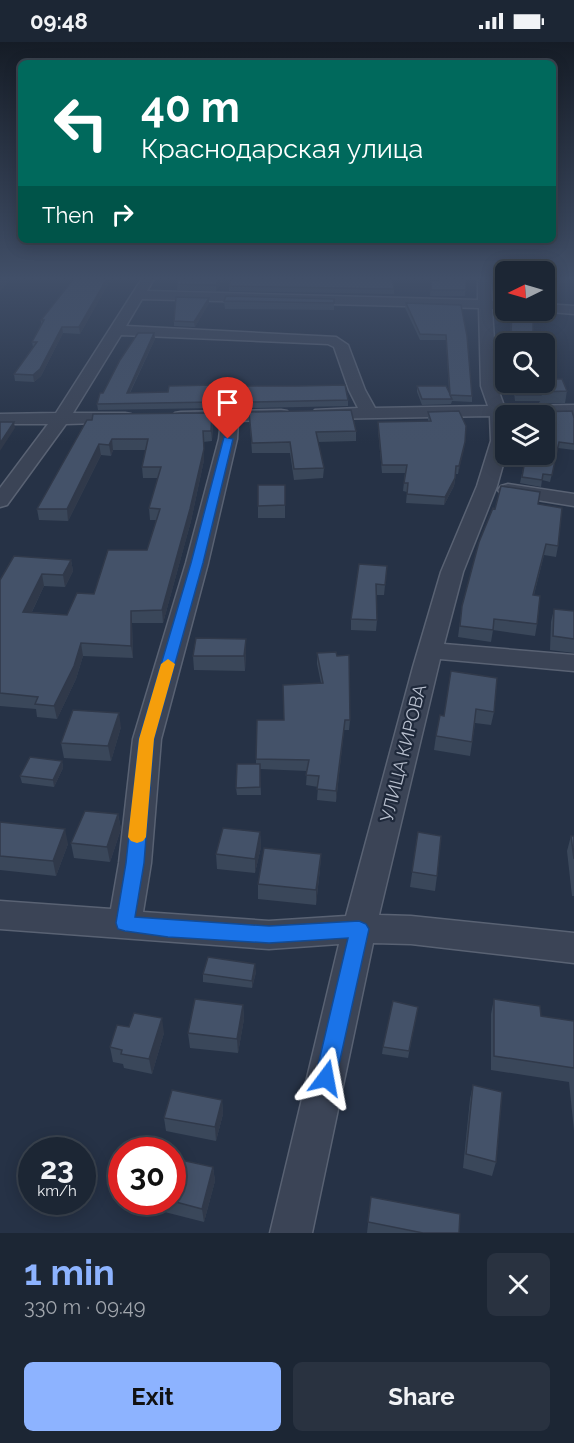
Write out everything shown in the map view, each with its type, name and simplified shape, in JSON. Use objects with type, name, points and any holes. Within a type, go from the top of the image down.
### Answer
[{"type":"street","points":[[0,501],[58,418],[69,407],[114,333]]},
{"type":"street","points":[[171,333],[331,340],[341,345],[357,390],[370,414]]},
{"type":"street","name":"УЛИЦА КИРОВА","points":[[494,333],[489,386],[496,405]]},
{"type":"street","points":[[555,410],[574,410]]},
{"type":"street","points":[[165,417],[495,412]]},
{"type":"street","points":[[0,418],[144,417]]},
{"type":"street","points":[[125,923],[135,863],[147,739],[197,563],[228,439],[230,417]]},
{"type":"street","name":"УЛИЦА КИРОВА","points":[[291,1233],[359,929],[430,650],[452,572],[487,486],[495,458]]},
{"type":"street","points":[[487,486],[574,500]]},
{"type":"street","points":[[430,650],[574,663]]},
{"type":"street","points":[[0,915],[125,923],[168,929],[269,934],[359,929],[411,930],[574,948]]},
{"type":"building","points":[[37,333],[59,333],[40,369],[33,375],[14,374],[37,342],[32,342]]},
{"type":"building","points":[[138,333],[154,333],[127,393],[168,392],[169,386],[215,385],[214,402],[97,404],[100,393],[103,393],[120,360]]},
{"type":"building","points":[[466,333],[472,396],[450,395],[452,399],[422,399],[417,386],[446,386],[450,394],[446,335],[420,334]]},
{"type":"building","points":[[555,379],[562,379],[567,391],[555,391]]},
{"type":"building","points":[[345,385],[348,400],[248,402],[247,386]]},
{"type":"building","points":[[516,393],[541,393],[541,395],[516,395]]},
{"type":"building","points":[[351,410],[356,431],[316,432],[324,468],[294,469],[290,442],[252,443],[249,412]]},
{"type":"building","points":[[459,411],[466,426],[465,442],[459,466],[456,466],[455,478],[445,497],[407,494],[408,483],[404,483],[407,465],[382,465],[378,422],[431,421],[428,412]]},
{"type":"building","points":[[555,411],[572,411],[574,444],[559,442],[555,461]]},
{"type":"building","points":[[212,413],[211,431],[203,431],[204,449],[162,610],[131,611],[131,646],[81,643],[74,666],[54,706],[35,704],[38,697],[0,693],[0,580],[14,556],[71,560],[63,575],[42,574],[23,612],[67,615],[77,593],[94,594],[108,550],[147,550],[160,509],[149,508],[161,467],[142,467],[148,439],[112,439],[109,445],[99,444],[67,509],[37,509],[87,420],[92,420],[93,414]]},
{"type":"building","points":[[0,422],[14,422],[0,443]]},
{"type":"building","points":[[524,465],[554,465],[552,475],[543,474],[542,480],[522,477]]},
{"type":"building","points":[[258,485],[285,485],[285,505],[258,506]]},
{"type":"building","points":[[501,486],[540,492],[538,504],[562,508],[558,546],[546,544],[533,595],[540,596],[537,624],[494,619],[493,630],[460,626],[462,606],[479,542],[493,508],[495,509]]},
{"type":"building","points":[[359,564],[387,566],[385,585],[376,584],[377,620],[351,619]]},
{"type":"building","points":[[554,609],[574,611],[574,639],[553,636]]},
{"type":"building","points":[[196,638],[246,639],[244,656],[193,656]]},
{"type":"building","points":[[336,652],[337,656],[349,655],[350,720],[345,720],[336,791],[317,789],[319,776],[306,775],[309,760],[256,759],[257,720],[284,720],[283,685],[323,683],[317,653]]},
{"type":"building","points":[[451,671],[497,678],[494,712],[476,709],[472,742],[436,736],[440,715],[444,716]]},
{"type":"building","points":[[73,710],[119,713],[108,746],[61,743]]},
{"type":"building","points":[[30,757],[62,761],[53,780],[20,776]]},
{"type":"building","points":[[237,764],[260,764],[260,787],[236,788]]},
{"type":"building","points":[[85,811],[118,814],[107,847],[71,843]]},
{"type":"building","points":[[0,822],[65,829],[53,861],[0,856]]},
{"type":"building","points":[[223,828],[260,832],[255,859],[216,854]]},
{"type":"building","points":[[418,832],[441,836],[437,876],[412,872]]},
{"type":"building","points":[[571,836],[574,836],[574,859]]},
{"type":"building","points":[[264,848],[321,854],[316,890],[258,884]]},
{"type":"building","points":[[208,957],[255,964],[252,981],[203,974]]},
{"type":"building","points":[[195,999],[243,1005],[237,1039],[188,1033]]},
{"type":"building","points":[[494,999],[540,1006],[541,1016],[574,1021],[574,1068],[494,1056]]},
{"type":"building","points":[[393,1001],[418,1007],[409,1051],[383,1047]]},
{"type":"building","points":[[134,1013],[162,1018],[149,1059],[121,1054],[122,1050],[110,1047],[117,1025],[129,1027]]},
{"type":"building","points":[[473,1085],[502,1092],[496,1162],[466,1154]]},
{"type":"building","points":[[172,1090],[222,1100],[215,1127],[164,1118]]},
{"type":"building","points":[[186,1161],[213,1167],[202,1209],[186,1205]]},
{"type":"building","points":[[371,1197],[460,1214],[459,1233],[423,1233],[368,1222]]},
{"type":"slow traffic","points":[[137,837],[147,739],[168,664]]},
{"type":"route","points":[[228,439],[197,563],[147,739],[135,863],[125,923],[168,929],[269,934],[359,929],[326,1078]]}]
